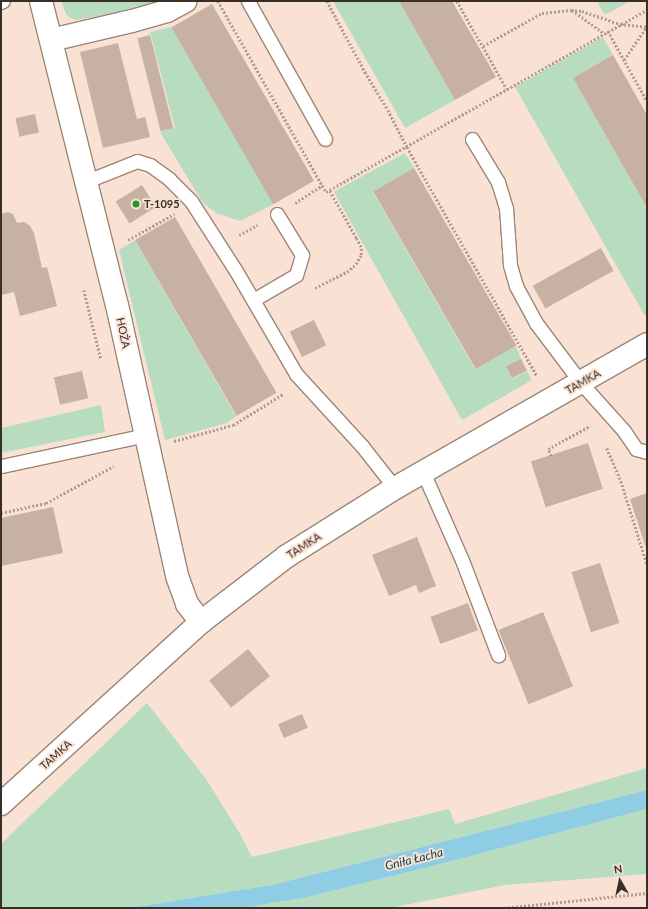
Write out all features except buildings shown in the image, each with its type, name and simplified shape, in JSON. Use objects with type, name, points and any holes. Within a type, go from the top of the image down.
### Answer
[{"type":"street","name":"HOŻA","points":[[41,1],[117,305],[137,437],[177,576],[187,604],[201,622]]},
{"type":"street","points":[[51,40],[132,21],[167,11],[186,1]]},
{"type":"street","name":"TAMKA","points":[[1,804],[201,622],[287,556],[423,472],[574,375],[647,344]]},
{"type":"lane","points":[[248,1],[325,139]]},
{"type":"lane","points":[[472,139],[498,182],[506,208],[510,265],[516,286],[536,323],[574,375],[624,431],[636,449],[647,452]]},
{"type":"lane","points":[[87,181],[137,161],[150,164],[169,179],[191,201],[253,300],[296,374],[362,446],[395,488]]},
{"type":"lane","points":[[253,300],[296,275],[302,255],[277,214]]},
{"type":"lane","points":[[1,466],[137,437]]},
{"type":"lane","points":[[423,472],[462,560],[498,655]]},
{"type":"path","points":[[218,1],[326,192],[604,33],[647,10]]},
{"type":"path","points":[[327,1],[358,60],[388,110],[407,147],[540,382],[574,375]]},
{"type":"path","points":[[457,1],[507,89]]},
{"type":"path","points":[[483,46],[542,13],[571,10],[582,11],[620,24],[647,27],[624,60]]},
{"type":"path","points":[[571,10],[604,33]]},
{"type":"path","points":[[608,31],[647,101]]},
{"type":"path","points":[[121,242],[129,240],[178,211]]},
{"type":"path","points":[[82,283],[99,356],[102,362]]},
{"type":"path","points":[[168,443],[233,424],[284,395],[280,388]]},
{"type":"path","points":[[551,456],[548,448],[593,424]]},
{"type":"path","points":[[1,513],[46,503],[133,455],[137,437]]},
{"type":"path","points":[[604,441],[621,481],[647,564]]},
{"type":"path","points":[[504,908],[647,893]]},
{"type":"green space","points":[[61,1],[161,1],[133,10],[77,20],[70,18],[66,14]]},
{"type":"green space","points":[[333,1],[399,1],[455,100],[405,128]]},
{"type":"green space","points":[[597,1],[630,1],[609,13],[604,14]]},
{"type":"green space","points":[[171,27],[274,204],[240,221],[216,213],[203,203],[160,132],[175,128],[150,32]]},
{"type":"green space","points":[[603,37],[613,55],[573,78],[647,208],[647,315],[645,316],[515,87]]},
{"type":"green space","points":[[405,153],[414,168],[373,192],[475,369],[516,346],[521,359],[506,368],[512,379],[527,371],[531,380],[462,420],[335,194],[335,191]]},
{"type":"green space","points":[[135,240],[236,416],[227,423],[165,440],[119,250]]},
{"type":"green space","points":[[101,405],[105,432],[1,453],[1,428]]},
{"type":"green space","points":[[147,703],[206,779],[239,832],[252,857],[449,809],[455,824],[647,768],[647,790],[272,885],[130,908],[1,908],[1,844]]},
{"type":"green space","points":[[647,809],[647,874],[505,885],[390,908],[242,908],[303,898],[433,866]]},
{"type":"water","name":"Gniła Łacha","points":[[647,790],[647,809],[433,866],[303,898],[242,908],[130,908],[272,885]]},
{"type":"place","name":"T-1095","points":[[136,204]]}]
